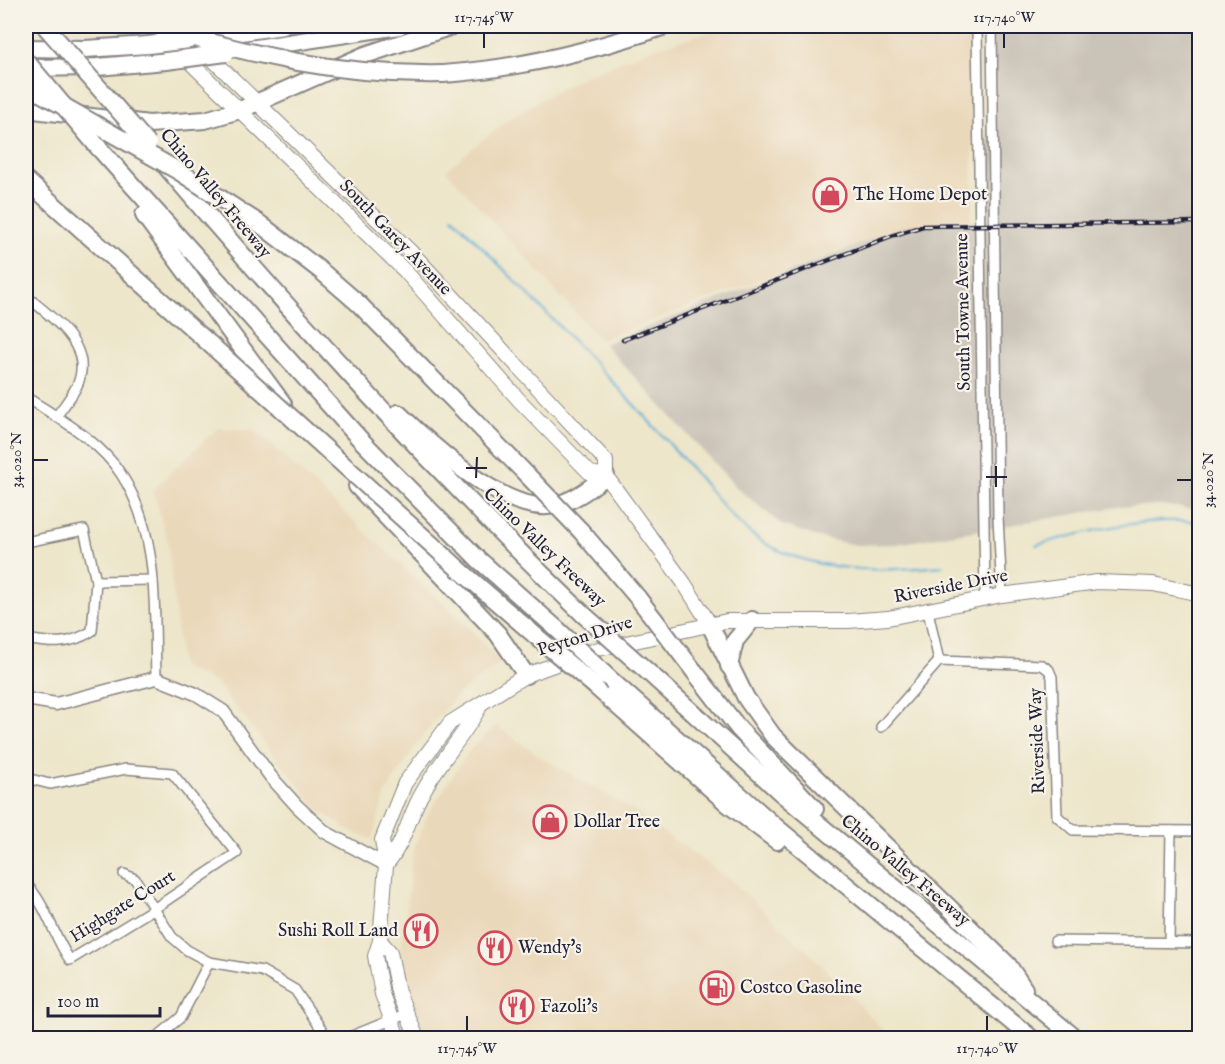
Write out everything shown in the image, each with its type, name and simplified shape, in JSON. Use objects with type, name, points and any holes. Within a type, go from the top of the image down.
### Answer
[{"type":"highway","name":"Chino Valley Freeway","points":[[45,26],[255,272],[420,452],[584,615],[780,792],[1075,1038]]},
{"type":"highway","points":[[213,38],[283,26]]},
{"type":"highway","points":[[26,48],[153,44],[341,26]]},
{"type":"highway","points":[[26,60],[91,59],[153,44],[213,38],[399,26]]},
{"type":"highway","points":[[26,109],[159,124],[205,120],[240,110],[365,55],[452,26]]},
{"type":"highway","points":[[26,40],[153,44],[258,56],[316,67],[389,74],[443,74],[507,68],[551,59],[615,43],[665,26]]},
{"type":"highway","points":[[26,68],[97,67],[153,44]]},
{"type":"highway","points":[[26,60],[116,168],[406,488],[477,559],[854,894],[1031,1038]]},
{"type":"highway","points":[[26,85],[180,172],[260,224],[321,271],[387,330],[581,531],[638,598],[739,729],[868,864]]},
{"type":"highway","points":[[116,168],[142,211],[289,411],[506,643],[526,675]]},
{"type":"highway","points":[[26,180],[461,571],[728,804],[854,894]]},
{"type":"highway","points":[[331,354],[434,445],[515,502],[539,507],[562,503],[576,497],[606,476]]},
{"type":"highway","points":[[729,666],[735,641],[752,620]]},
{"type":"highway","points":[[709,623],[751,707],[784,750],[1008,965],[1034,1005]]},
{"type":"main road","name":"South Garey Avenue","points":[[177,26],[413,254],[502,346],[606,461],[606,476],[684,583],[709,623]]},
{"type":"main road","name":"South Garey Avenue","points":[[153,44],[240,110],[405,271],[519,400],[590,473],[606,476]]},
{"type":"main road","points":[[302,170],[330,187],[349,193]]},
{"type":"main road","name":"Riverside Drive","points":[[709,623],[752,620],[848,621],[928,611],[1002,595],[1097,582],[1153,584],[1200,594]]},
{"type":"main road","name":"Peyton Drive","points":[[398,1038],[390,1020],[377,974],[375,956],[380,941],[386,865],[382,840],[405,783],[450,723],[481,706],[526,675],[598,649],[709,623]]},
{"type":"main road","name":"Peyton Drive","points":[[386,865],[400,847],[423,790],[463,737],[481,706]]},
{"type":"main road","points":[[380,941],[390,952],[406,1014],[417,1038]]},
{"type":"street","name":"South Towne Avenue","points":[[977,26],[985,598]]},
{"type":"street","name":"South Towne Avenue","points":[[992,26],[998,517],[1002,595]]},
{"type":"street","points":[[26,297],[56,320],[71,337],[80,360],[80,378],[56,417]]},
{"type":"street","points":[[26,397],[99,450],[121,473],[144,520],[153,580],[156,678]]},
{"type":"street","points":[[26,542],[84,530],[96,581],[92,631],[79,639],[53,644],[27,639]]},
{"type":"street","points":[[96,581],[153,580]]},
{"type":"street","points":[[881,727],[939,661],[928,611]]},
{"type":"street","name":"Riverside Way","points":[[939,661],[1042,665],[1049,670],[1052,677],[1057,816],[1073,830],[1171,831]]},
{"type":"street","points":[[26,699],[56,704],[156,678],[196,694],[223,711],[271,777],[325,832],[386,865]]},
{"type":"street","name":"Highgate Court","points":[[26,778],[50,784],[126,769],[172,774],[237,853],[155,908],[70,960],[34,892],[26,884]]},
{"type":"street","points":[[1169,942],[1171,831],[1200,831]]},
{"type":"street","points":[[124,874],[135,879],[172,937],[187,950],[209,962],[262,971],[295,990],[314,1021],[320,1025],[324,1034],[321,1038]]},
{"type":"street","points":[[1055,941],[1200,943]]},
{"type":"street","points":[[156,1038],[181,1017],[209,962]]},
{"type":"street","points":[[347,1038],[406,1014]]},
{"type":"shaded area","points":[[730,26],[972,26],[973,204],[971,221],[905,226],[600,340],[446,170],[509,119],[571,82],[648,50]]},
{"type":"shaded area","points":[[987,26],[1199,26],[1199,510],[1161,505],[1117,507],[896,544],[856,545],[817,537],[782,525],[737,488],[604,344],[905,226],[987,220]]},
{"type":"shaded area","points":[[218,428],[255,430],[461,620],[501,662],[458,694],[419,741],[386,792],[372,839],[349,831],[316,807],[216,683],[181,667],[168,543],[153,490]]},
{"type":"shaded area","points":[[496,725],[541,757],[634,811],[732,881],[822,965],[890,1038],[425,1038],[404,982],[401,952],[414,849],[428,814],[449,781],[470,750]]},
{"type":"waterway","points":[[453,217],[628,398],[726,510],[750,533],[778,550],[798,558],[839,567],[901,569],[943,566]]},
{"type":"waterway","points":[[1036,545],[1097,530],[1138,523],[1200,522]]},
{"type":"railway","points":[[623,340],[894,235],[923,226],[1200,222]]},
{"type":"place","name":"The Home Depot","points":[[830,195]]},
{"type":"place","name":"Dollar Tree","points":[[550,822]]},
{"type":"place","name":"Sushi Roll Land","points":[[421,931]]},
{"type":"place","name":"Wendy's","points":[[495,948]]},
{"type":"place","name":"Costco Gasoline","points":[[717,988]]},
{"type":"place","name":"Fazoli's","points":[[517,1007]]}]
